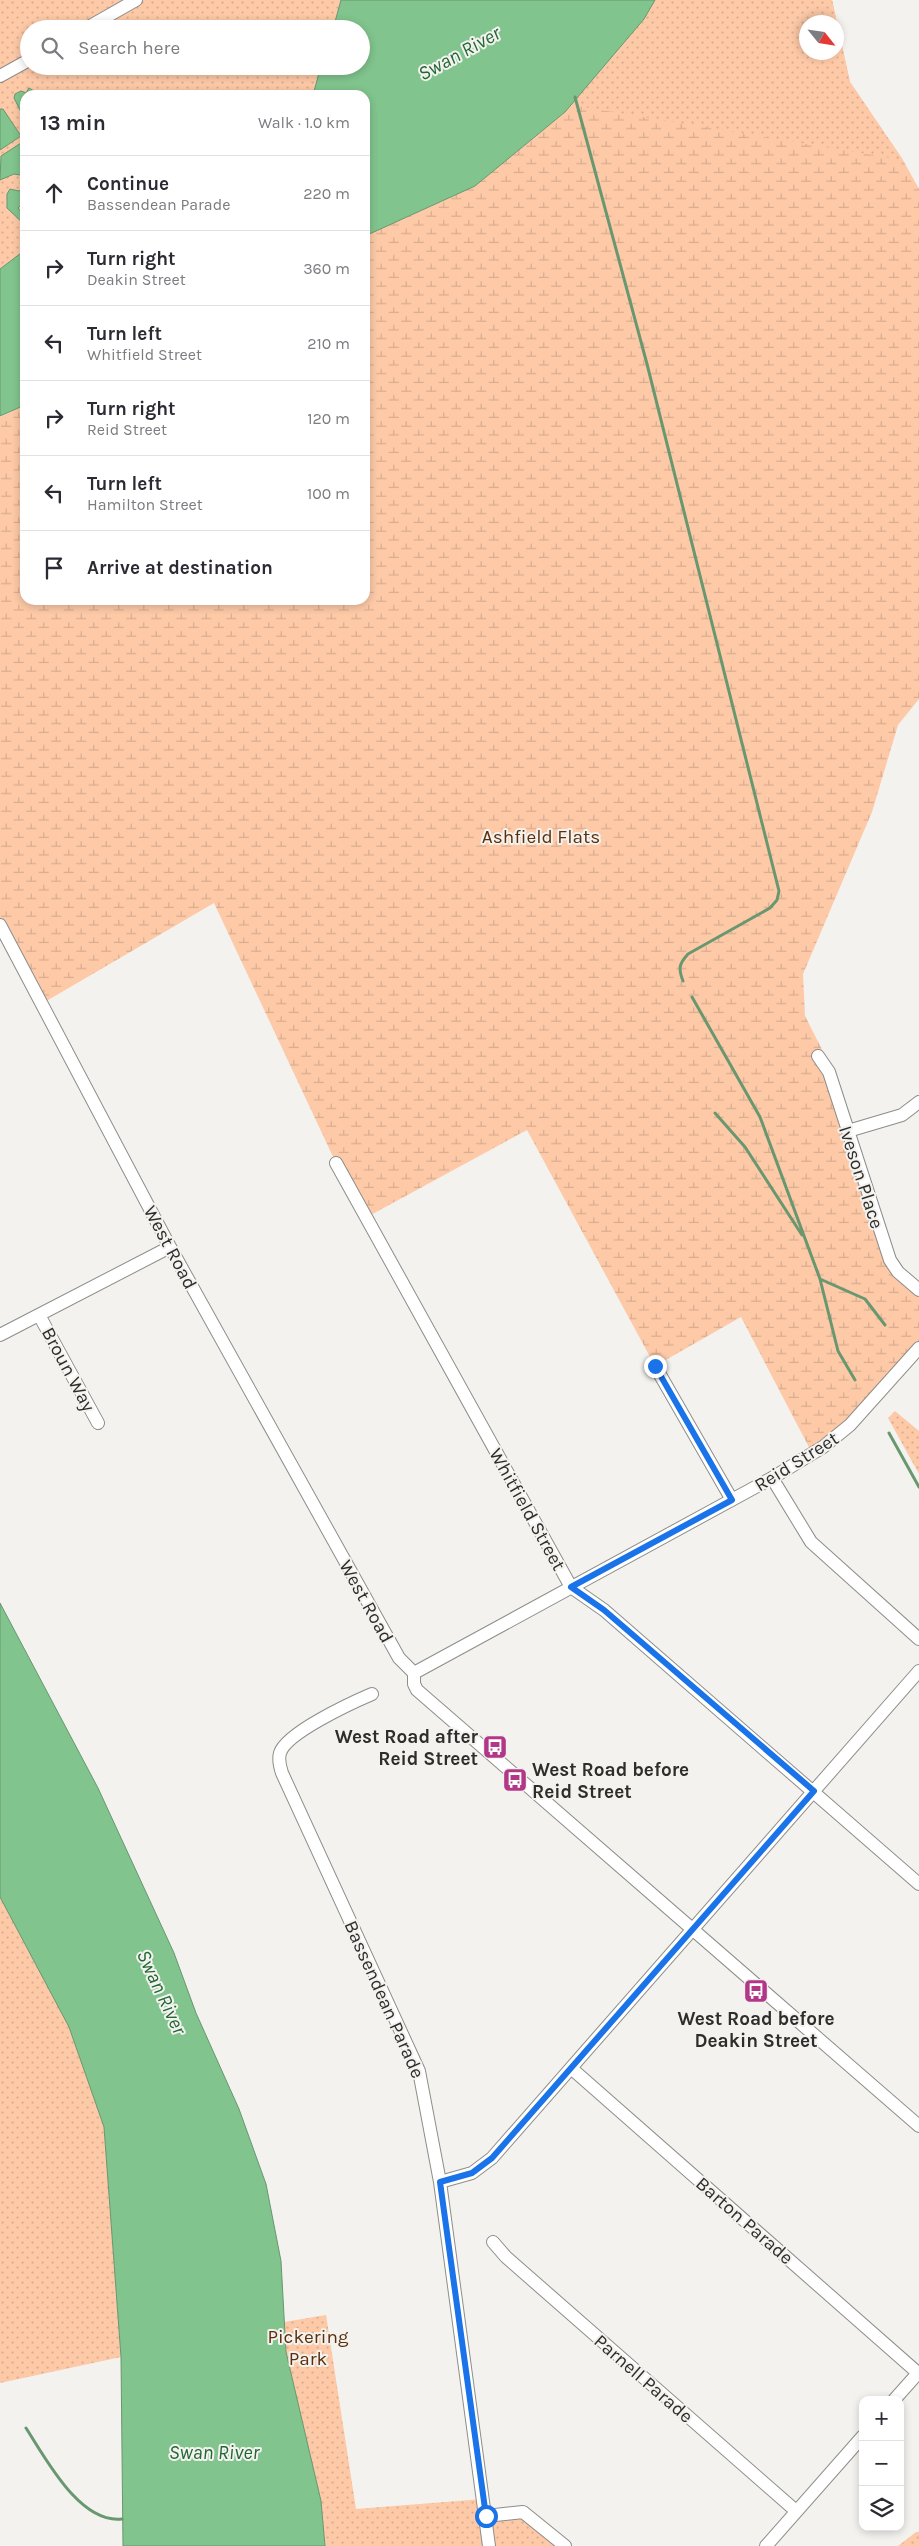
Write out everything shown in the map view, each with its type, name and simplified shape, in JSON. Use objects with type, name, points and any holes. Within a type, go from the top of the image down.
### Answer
[{"type":"street","points":[[101,20],[136,0]]},
{"type":"street","points":[[0,76],[20,65]]},
{"type":"street","name":"West Road","points":[[0,925],[170,1247],[399,1658],[414,1674],[414,1684],[422,1694],[919,2126]]},
{"type":"street","name":"Iveson Place","points":[[818,1056],[829,1072],[890,1260],[898,1272],[919,1290]]},
{"type":"street","points":[[848,1131],[902,1115],[919,1102]]},
{"type":"street","name":"Whitfield Street","points":[[336,1163],[571,1587],[604,1610],[919,1884]]},
{"type":"street","points":[[0,1336],[170,1247]]},
{"type":"street","name":"Broun Way","points":[[40,1315],[98,1423]]},
{"type":"street","name":"Reid Street","points":[[414,1674],[772,1478],[823,1447],[850,1425],[919,1348]]},
{"type":"street","points":[[655,1366],[732,1500]]},
{"type":"street","points":[[772,1478],[811,1542],[919,1639]]},
{"type":"street","points":[[440,2182],[472,2173],[487,2163],[919,1671]]},
{"type":"street","name":"Bassendean Parade","points":[[372,1694],[290,1739],[280,1754],[279,1762],[282,1773],[412,2052],[424,2089],[440,2182],[489,2546]]},
{"type":"street","name":"Barton Parade","points":[[571,2068],[918,2372]]},
{"type":"street","name":"Parnell Parade","points":[[493,2242],[506,2257],[796,2511]]},
{"type":"street","points":[[897,2396],[918,2372]]},
{"type":"street","points":[[766,2546],[859,2440]]},
{"type":"street","points":[[486,2516],[523,2512],[565,2546]]},
{"type":"green space","points":[[0,0],[341,0],[335,20],[20,20],[20,75],[319,75],[314,90],[20,90],[20,254],[0,269]]},
{"type":"green space","name":"Ashfield Flats","points":[[655,0],[832,0],[835,15],[799,15],[799,60],[844,60],[844,55],[850,82],[903,160],[919,189],[919,699],[898,725],[872,812],[803,974],[805,1016],[833,1071],[888,1252],[919,1286],[919,1348],[861,1414],[812,1453],[741,1317],[655,1366],[527,1130],[367,1217],[336,1163],[214,903],[43,1003],[0,925],[0,417],[20,407],[20,605],[370,605],[370,234],[475,186],[565,112],[644,19]]},
{"type":"green space","points":[[655,0],[832,0],[835,15],[799,15],[799,60],[844,60],[844,55],[850,82],[903,160],[571,105],[644,19]]},
{"type":"green space","points":[[895,1411],[919,1431],[919,1474],[888,1418]]},
{"type":"green space","points":[[0,1897],[69,2027],[104,2127],[121,2357],[0,2383]]},
{"type":"green space","name":"Pickering Park","points":[[326,2315],[356,2509],[483,2499],[486,2516],[523,2512],[565,2546],[325,2546],[321,2501],[286,2352],[284,2322]]},
{"type":"green space","points":[[916,2532],[919,2532],[919,2546],[898,2546]]},
{"type":"water","name":"Swan River","points":[[341,0],[655,0],[644,19],[565,112],[475,186],[370,234],[370,90],[314,90],[319,75],[370,75],[370,20],[335,20]]},
{"type":"water","points":[[20,92],[20,110],[14,98],[15,94]]},
{"type":"water","points":[[0,109],[3,109],[20,137],[0,150]]},
{"type":"water","points":[[20,144],[20,175],[14,174],[0,180],[1,156]]},
{"type":"water","points":[[10,189],[19,191],[20,206],[18,208],[20,211],[20,220],[7,208],[7,194]]},
{"type":"water","points":[[20,254],[20,407],[0,416],[0,269]]},
{"type":"water","name":"Swan River","points":[[0,1603],[98,1788],[174,1953],[196,2013],[239,2109],[266,2184],[281,2261],[286,2352],[321,2501],[325,2546],[123,2546],[121,2357],[104,2127],[69,2027],[0,1897]]},
{"type":"waterway","points":[[575,97],[647,364],[779,891],[777,900],[770,908],[688,954],[680,966],[683,981]]},
{"type":"waterway","points":[[692,997],[760,1117],[820,1279],[838,1351],[855,1380]]},
{"type":"waterway","points":[[715,1113],[745,1147],[802,1235]]},
{"type":"waterway","points":[[820,1279],[865,1299],[885,1325]]},
{"type":"waterway","points":[[889,1433],[919,1487]]},
{"type":"waterway","points":[[26,2428],[54,2472],[78,2501],[92,2511],[107,2518],[122,2519]]},
{"type":"place","name":"West Road after Reid Street","points":[[495,1747]]},
{"type":"place","name":"West Road before Reid Street","points":[[515,1780]]},
{"type":"place","name":"West Road before Deakin Street","points":[[756,1991]]},
{"type":"route","points":[[486,2516],[440,2182],[472,2173],[492,2158],[814,1791],[604,1610],[571,1587],[732,1500],[655,1366]]}]
